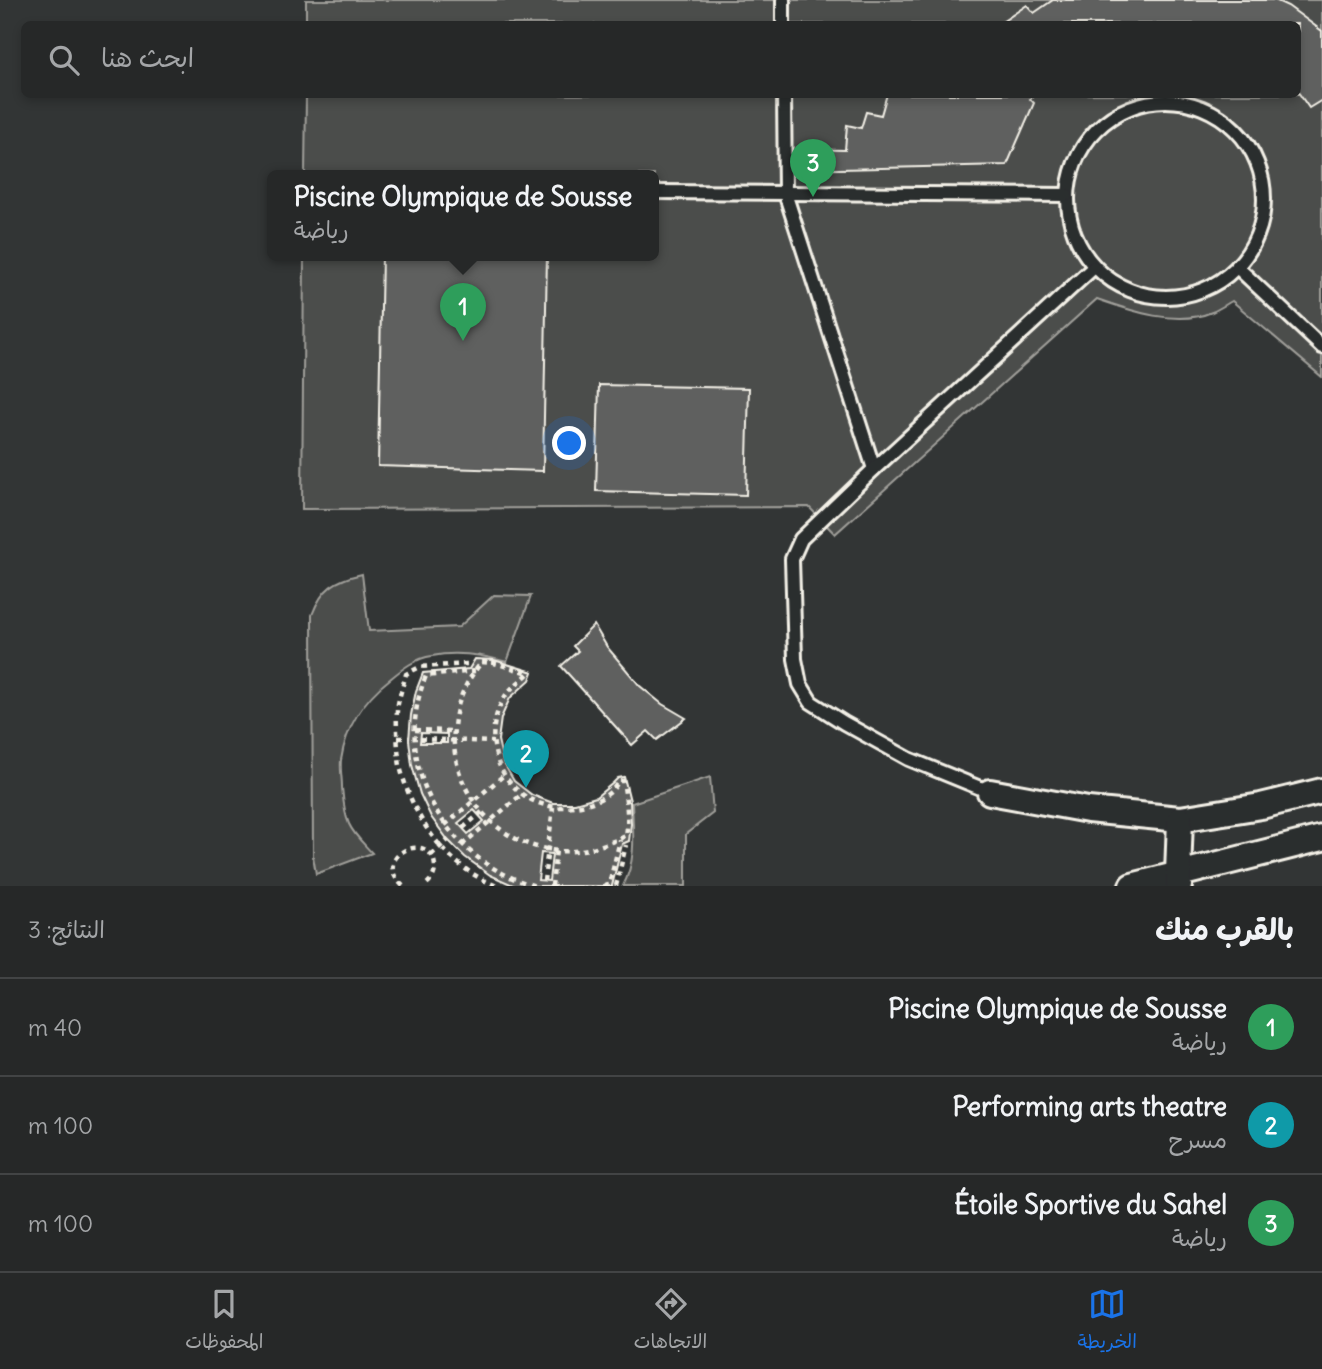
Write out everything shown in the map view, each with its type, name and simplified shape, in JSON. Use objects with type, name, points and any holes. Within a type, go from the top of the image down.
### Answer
[{"type":"street","points":[[990,792],[1088,810],[1180,819],[1261,806],[1322,791]]},
{"type":"street","points":[[1179,880],[1180,819]]},
{"type":"street","points":[[1132,886],[1179,880],[1322,838]]},
{"type":"lane","points":[[783,0],[783,21]]},
{"type":"lane","points":[[784,98],[785,193],[874,469]]},
{"type":"lane","points":[[1170,100],[1208,109],[1239,131],[1260,164],[1266,203],[1257,240],[1238,268],[1201,292],[1163,298],[1125,289],[1094,267],[1073,234],[1067,195],[1076,158],[1098,127],[1132,106],[1170,100]]},
{"type":"lane","points":[[659,192],[1067,195]]},
{"type":"lane","points":[[990,792],[909,759],[811,702],[800,684],[794,659],[792,559],[802,539],[874,469],[1094,267]]},
{"type":"lane","points":[[1238,268],[1322,347]]},
{"type":"path","points":[[482,662],[529,673],[503,698],[495,718],[493,742],[496,761],[504,775],[522,794],[542,804],[564,808],[587,804],[609,793],[622,780],[627,802],[626,836],[594,848],[577,851],[556,850],[510,836],[490,821],[473,801],[463,783],[457,767],[454,740],[461,697],[475,671],[482,662]]},
{"type":"path","points":[[467,664],[420,667],[406,674],[397,710],[400,768],[417,814],[440,846],[457,862],[486,882],[497,886]]},
{"type":"path","points":[[475,671],[426,676],[415,730],[421,776],[430,800],[445,825],[462,845],[497,872],[536,886]]},
{"type":"path","points":[[415,730],[454,732]]},
{"type":"path","points":[[398,738],[409,738]]},
{"type":"path","points":[[420,738],[493,742]]},
{"type":"path","points":[[445,825],[504,775]]},
{"type":"path","points":[[462,845],[522,794]]},
{"type":"path","points":[[544,881],[553,807]]},
{"type":"path","points":[[463,828],[482,812]]},
{"type":"path","points":[[604,886],[609,885],[620,838]]},
{"type":"path","points":[[430,855],[448,840]]},
{"type":"path","points":[[617,886],[626,845]]},
{"type":"path","points":[[403,886],[394,876],[394,863],[401,852],[414,847],[421,848],[430,855],[435,864],[433,878],[424,886]]},
{"type":"path","points":[[552,886],[556,850]]},
{"type":"shaded area","points":[[306,0],[1322,0],[1322,377],[1232,301],[1198,316],[1169,318],[1097,299],[835,534],[809,507],[302,509],[304,261],[659,261],[659,170],[305,170],[306,98],[1301,98],[1301,21],[306,21]]},
{"type":"shaded area","points":[[362,574],[369,631],[459,627],[494,595],[531,596],[507,662],[460,654],[426,657],[399,671],[364,705],[347,736],[341,770],[347,820],[372,853],[316,874],[313,856],[312,615],[320,598],[337,582]]},
{"type":"shaded area","points":[[710,777],[713,813],[686,834],[686,886],[623,886],[632,856],[632,803]]},
{"type":"building","points":[[1053,0],[1275,0],[1288,6],[1322,31],[1322,100],[1309,108],[1301,96],[1301,21],[1003,21],[1027,5],[1034,13]]},
{"type":"building","points":[[886,98],[1031,98],[1034,103],[1007,165],[798,170],[798,149],[845,150],[847,125],[861,128],[866,112],[881,115]]},
{"type":"building","points":[[382,261],[547,261],[543,471],[378,466]]},
{"type":"building","points":[[599,385],[749,388],[746,495],[596,491]]},
{"type":"building","points":[[594,625],[607,647],[640,686],[662,704],[686,718],[657,740],[648,731],[632,745],[561,666],[578,651],[573,646]]},
{"type":"building","points":[[475,659],[494,660],[533,672],[530,680],[510,698],[501,718],[498,740],[503,762],[514,781],[532,795],[553,803],[575,803],[596,797],[618,778],[624,777],[630,801],[631,824],[629,841],[622,844],[612,886],[515,886],[490,875],[465,857],[431,817],[420,794],[409,740],[416,691],[423,673],[469,669]],"holes":[[[421,733],[447,734],[447,743],[420,743]],[[474,810],[484,821],[468,834],[458,823]],[[541,853],[552,854],[549,881],[538,880]]]},
{"type":"place","name":"Étoile Sportive du Sahel","points":[[813,197]]},
{"type":"place","name":"Piscine Olympique de Sousse","points":[[463,341]]},
{"type":"place","name":"Performing arts theatre","points":[[526,788]]}]
